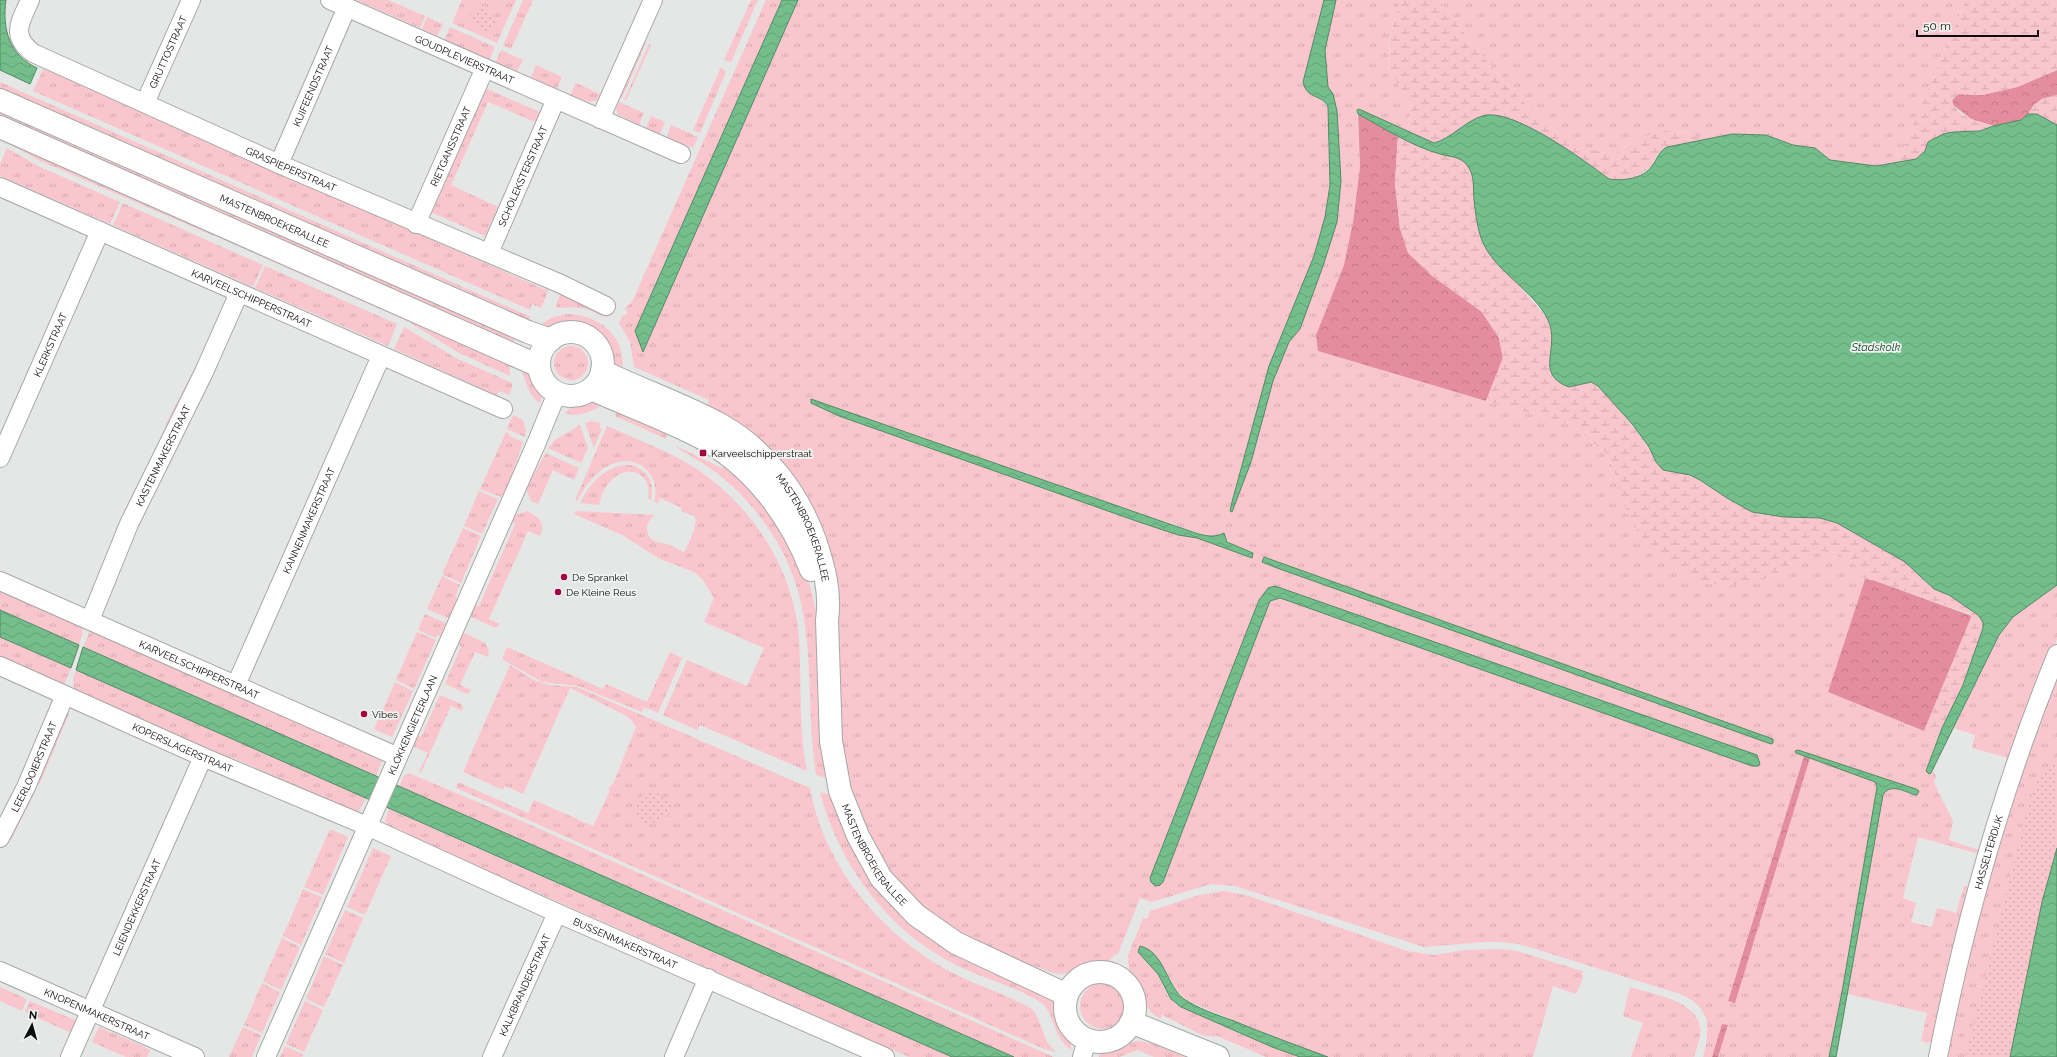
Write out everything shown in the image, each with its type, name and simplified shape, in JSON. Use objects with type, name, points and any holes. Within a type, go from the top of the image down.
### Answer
[{"type":"main road","name":"MASTENBROEKERALLEE","points":[[0,100],[528,332],[551,340]]},
{"type":"main road","points":[[0,127],[539,366]]},
{"type":"main road","points":[[572,332],[582,334],[592,340],[599,349],[603,359],[602,371],[598,381],[591,389],[580,395],[568,396],[557,393],[545,381],[539,366],[540,356],[544,347],[551,340],[560,334],[572,332]]},
{"type":"main road","name":"MASTENBROEKERALLEE","points":[[602,371],[720,425],[756,450],[788,488],[801,508],[812,532],[828,586],[830,601],[827,620],[832,741],[840,791],[858,836],[882,878],[916,915],[956,944],[1067,995]]},
{"type":"main road","name":"MASTENBROEKERALLEE","points":[[591,389],[701,438],[718,449],[755,480],[780,510],[800,544],[811,568],[827,620]]},
{"type":"main road","points":[[1099,973],[1109,974],[1126,984],[1132,993],[1134,1013],[1131,1022],[1126,1031],[1117,1038],[1097,1042],[1084,1048],[1078,1034],[1070,1026],[1066,1016],[1065,1005],[1067,995],[1073,986],[1084,977],[1099,973]]},
{"type":"main road","points":[[1131,1022],[1218,1057]]},
{"type":"street","name":"GRASPIEPERSTRAAT","points":[[30,0],[18,28],[19,38],[33,53],[279,164],[416,224],[489,253],[606,306]]},
{"type":"street","name":"GRUTTOSTRAAT","points":[[145,103],[191,0]]},
{"type":"street","name":"GOUDPLEVIERSTRAAT","points":[[330,0],[681,154]]},
{"type":"street","points":[[600,119],[653,0]]},
{"type":"street","name":"KUIFEENDSTRAAT","points":[[279,164],[347,7]]},
{"type":"street","name":"RIETGANSSTRAAT","points":[[416,224],[485,68]]},
{"type":"street","name":"SCHOLEKSTERSTRAAT","points":[[489,253],[556,99]]},
{"type":"street","name":"KARVEELSCHIPPERSTRAAT","points":[[0,187],[503,409]]},
{"type":"street","name":"KLERKSTRAAT","points":[[0,458],[100,230]]},
{"type":"street","name":"KASTENMAKERSTRAAT","points":[[90,620],[129,524],[204,372],[238,293]]},
{"type":"street","name":"KANNENMAKERSTRAAT","points":[[236,685],[381,356]]},
{"type":"street","name":"KLOKKENGIETERLAAN","points":[[266,1057],[536,444],[557,393]]},
{"type":"street","name":"KARVEELSCHIPPERSTRAAT","points":[[0,581],[236,685],[396,763]]},
{"type":"street","name":"HASSELTERDIJK","points":[[1938,1057],[1966,937],[1997,822],[2028,728],[2057,654]]},
{"type":"street","name":"KOPERSLAGERSTRAAT","points":[[0,666],[203,757],[369,821]]},
{"type":"street","name":"LEERLOOIERSTRAAT","points":[[0,838],[26,787],[65,695]]},
{"type":"street","name":"LEIENDEKKERSTRAAT","points":[[70,1057],[203,757]]},
{"type":"street","name":"BUSSENMAKERSTRAAT","points":[[369,821],[557,913],[708,978],[861,1052],[885,1057]]},
{"type":"street","name":"KALKBRANDERSTRAAT","points":[[492,1057],[557,913]]},
{"type":"street","name":"KNOPENMAKERSTRAAT","points":[[0,971],[195,1057]]},
{"type":"street","points":[[674,1057],[708,978]]},
{"type":"green space","points":[[356,0],[388,0],[425,16],[420,28]]},
{"type":"green space","points":[[462,0],[516,0],[497,43],[452,23]]},
{"type":"green space","points":[[523,0],[533,0],[511,49],[503,46]]},
{"type":"green space","points":[[751,0],[758,0],[731,62],[724,60]]},
{"type":"green space","points":[[766,0],[782,0],[655,288],[643,352],[798,0],[1324,0],[1303,82],[1313,96],[1322,100],[1328,107],[1330,185],[1325,217],[1314,256],[1275,350],[1230,511],[1232,512],[1251,462],[1273,381],[1289,342],[1300,329],[1337,222],[1341,181],[1337,111],[1333,94],[1328,87],[1325,50],[1336,0],[1402,0],[1393,25],[1389,46],[1389,65],[1391,72],[1409,104],[1410,111],[1407,132],[1359,109],[1357,110],[1360,167],[1353,222],[1344,265],[1316,335],[1318,351],[1486,401],[1569,423],[1607,454],[1614,468],[1619,495],[1672,566],[1706,583],[1727,586],[1771,577],[1813,550],[1837,553],[1854,563],[1865,579],[1828,692],[1938,737],[1926,771],[1931,773],[1933,771],[1936,776],[1934,783],[1953,821],[1949,840],[1979,850],[1979,854],[1918,837],[1903,898],[1916,903],[1911,922],[1932,927],[1937,908],[1956,913],[1964,886],[1973,889],[1934,1040],[1927,1043],[1921,1041],[1927,1013],[1848,994],[1883,795],[1886,791],[1898,789],[1915,795],[1916,789],[1796,753],[1804,756],[1728,1000],[1735,1002],[1810,758],[1875,782],[1877,788],[1842,992],[1829,1057],[1718,1057],[1728,1026],[1722,1024],[1712,1057],[1703,1057],[1707,1037],[1706,1020],[1698,1005],[1680,994],[1519,944],[1484,942],[1424,947],[1235,886],[1211,884],[1152,902],[1140,898],[1118,954],[1115,954],[1105,966],[1099,965],[1079,972],[1056,974],[988,949],[960,934],[923,907],[890,872],[866,833],[849,789],[842,741],[834,596],[707,406],[709,400],[634,367],[630,342],[619,323],[622,316],[628,313],[625,308],[632,302]],"holes":[[[811,403],[1208,536],[1220,535],[1222,533],[1230,543],[1253,553],[1251,558],[1197,538],[1177,535],[839,416]],[[1264,557],[1772,739],[1772,744],[1277,568]],[[1275,586],[1758,766],[1752,766],[1286,600],[1280,598],[1271,601]]]},
{"type":"green space","points":[[1402,0],[1439,0],[1508,85],[1549,125],[1570,140],[1596,151],[1615,153],[1643,137],[1656,132],[1684,132],[1701,140],[1667,147],[1658,153],[1651,167],[1636,177],[1625,180],[1609,179],[1535,129],[1481,116],[1448,138],[1435,143],[1426,142],[1407,132],[1410,111],[1409,104],[1391,72],[1389,65],[1393,24]]},
{"type":"green space","points":[[1439,0],[1966,0],[1897,163],[1876,166],[1830,160],[1815,148],[1793,145],[1766,135],[1732,134],[1701,140],[1696,136],[1684,132],[1674,131],[1631,143],[1616,153],[1606,153],[1589,149],[1568,139],[1527,106],[1507,85]]},
{"type":"green space","points":[[1966,0],[2057,0],[2057,70],[2017,87],[1982,95],[1958,94],[1952,100],[1958,111],[1969,118],[1994,126],[1980,131],[1953,132],[1916,159],[1897,163]]},
{"type":"green space","points":[[485,5],[496,23],[495,28],[488,33],[476,26],[470,14]]},
{"type":"green space","points":[[427,17],[443,24],[437,36],[422,29]]},
{"type":"green space","points":[[450,27],[495,47],[488,63],[443,43]]},
{"type":"green space","points":[[641,41],[646,43],[622,98],[616,96]]},
{"type":"green space","points":[[649,44],[651,45],[626,100],[624,100]]},
{"type":"green space","points":[[501,50],[523,60],[517,71],[505,66],[502,70],[494,66]]},
{"type":"green space","points":[[536,65],[562,77],[557,89],[531,77]]},
{"type":"green space","points":[[721,67],[726,72],[700,133],[693,130]]},
{"type":"green space","points":[[45,69],[546,290],[550,287],[541,308],[532,304],[530,310],[33,91],[43,70]]},
{"type":"green space","points":[[2057,70],[2057,95],[2042,99],[2034,105],[2028,114],[2021,120],[1994,126],[1971,119],[1953,105],[1952,100],[1958,94],[1982,95],[2017,87]]},
{"type":"green space","points":[[0,82],[531,317],[524,323],[0,93]]},
{"type":"green space","points":[[576,83],[600,94],[597,100],[589,102],[570,95]]},
{"type":"green space","points":[[482,87],[540,112],[535,122],[488,102],[451,185],[498,207],[485,236],[428,211]]},
{"type":"green space","points":[[2057,95],[2057,125],[2037,114],[2028,114],[2040,101]]},
{"type":"green space","points":[[619,102],[644,113],[639,125],[618,114],[616,109]]},
{"type":"green space","points":[[0,103],[518,333],[512,346],[0,121]]},
{"type":"green space","points":[[1358,114],[1398,135],[1395,183],[1400,229],[1462,297],[1482,312],[1499,338],[1503,358],[1486,401],[1318,351],[1316,335],[1344,265],[1353,222],[1360,167]]},
{"type":"green space","points":[[651,116],[665,122],[660,134],[646,128]]},
{"type":"green space","points":[[671,125],[698,137],[693,148],[667,137]]},
{"type":"green space","points":[[1398,135],[1428,150],[1462,160],[1468,165],[1474,184],[1474,199],[1480,236],[1484,245],[1548,319],[1553,334],[1550,373],[1554,379],[1577,385],[1592,382],[1598,386],[1644,441],[1656,462],[1701,480],[1727,498],[1752,512],[1820,518],[1837,523],[1905,562],[1934,589],[1949,595],[1978,615],[1983,622],[1983,628],[1963,685],[1938,737],[1924,731],[1972,615],[1873,580],[1865,579],[1854,563],[1837,553],[1813,550],[1771,577],[1749,583],[1727,586],[1706,583],[1672,566],[1654,552],[1638,532],[1619,495],[1614,468],[1607,454],[1569,423],[1486,401],[1503,358],[1499,338],[1482,312],[1432,276],[1408,253],[1400,229],[1395,183]]},
{"type":"green space","points":[[0,138],[216,233],[214,236],[38,160]]},
{"type":"green space","points":[[7,148],[40,167],[120,202],[110,224],[0,176],[0,164]]},
{"type":"green space","points":[[123,203],[263,265],[253,287],[113,225]]},
{"type":"green space","points":[[226,230],[509,362],[510,376],[459,353],[409,322],[222,239]]},
{"type":"green space","points":[[265,266],[397,324],[388,346],[255,288]]},
{"type":"green space","points":[[561,292],[609,313],[609,316],[602,316],[581,308],[557,308],[556,306]]},
{"type":"green space","points":[[565,314],[588,318],[598,322],[607,329],[615,337],[620,347],[622,370],[613,364],[601,339],[591,330],[576,325],[553,329],[539,326],[551,318]]},
{"type":"green space","points":[[404,327],[456,358],[512,383],[512,388],[509,395],[499,391],[496,395],[394,349]]},
{"type":"green space","points":[[574,346],[583,351],[587,356],[587,370],[583,375],[578,379],[568,380],[564,379],[555,370],[554,360],[555,356],[564,347]]},
{"type":"green space","points":[[520,362],[533,374],[540,385],[542,397],[540,403],[529,390]]},
{"type":"green space","points":[[188,381],[191,383],[169,428],[165,426]]},
{"type":"green space","points":[[589,399],[603,404],[595,409],[580,414],[575,415],[565,413],[573,405]]},
{"type":"green space","points":[[619,407],[667,435],[666,439],[615,416]]},
{"type":"green space","points":[[513,415],[523,420],[526,431],[525,437],[507,429]]},
{"type":"green space","points":[[591,421],[601,423],[599,428],[602,429],[594,448],[585,423]]},
{"type":"green space","points":[[580,425],[588,448],[581,463],[548,448],[555,440]]},
{"type":"green space","points":[[607,426],[672,455],[692,466],[713,481],[733,499],[750,518],[766,540],[779,563],[795,612],[800,655],[802,738],[807,771],[700,725],[697,730],[663,715],[687,660],[747,686],[764,648],[704,622],[714,598],[703,580],[694,572],[660,559],[622,535],[574,514],[575,511],[655,515],[650,519],[647,528],[647,533],[651,539],[667,544],[684,552],[693,534],[696,523],[694,516],[681,511],[682,508],[660,498],[658,503],[654,502],[656,491],[654,481],[649,472],[634,462],[624,461],[614,463],[604,468],[582,491],[577,501],[575,500]]},
{"type":"green space","points":[[506,432],[510,434],[509,436],[523,442],[504,498],[480,489]]},
{"type":"green space","points":[[676,446],[722,468],[726,461],[753,485],[806,571],[817,614],[827,778],[816,775],[812,739],[807,639],[802,607],[793,576],[778,544],[747,501],[736,489],[708,466]]},
{"type":"green space","points":[[546,453],[579,468],[574,480],[553,470],[538,504],[531,501],[526,488]]},
{"type":"green space","points":[[631,465],[642,470],[649,478],[652,488],[651,500],[648,498],[648,487],[644,479],[638,474],[630,472],[620,474],[612,480],[604,490],[599,505],[580,503],[589,488],[600,476],[614,468]]},
{"type":"green space","points":[[135,488],[137,490],[90,604],[87,602]]},
{"type":"green space","points":[[479,491],[498,499],[482,534],[464,526]]},
{"type":"green space","points":[[527,511],[540,520],[542,524],[542,531],[540,536],[528,531],[489,619],[500,624],[496,628],[469,616],[474,605],[479,606],[515,524],[511,521],[513,516]]},
{"type":"green space","points":[[463,528],[481,536],[461,583],[442,574]]},
{"type":"green space","points":[[442,576],[460,585],[455,597],[459,599],[450,619],[427,609]]},
{"type":"green space","points":[[1865,579],[1873,580],[1972,616],[1924,731],[1828,692]]},
{"type":"green space","points":[[2057,585],[2057,639],[2012,759],[1972,748],[1975,735],[1954,728],[1999,635],[2013,617]]},
{"type":"green space","points":[[0,586],[83,625],[79,645],[0,610]]},
{"type":"green space","points":[[425,614],[448,624],[443,637],[438,635],[436,638],[418,630]]},
{"type":"green space","points":[[90,631],[240,692],[237,697],[241,699],[244,694],[384,756],[376,776],[83,647]]},
{"type":"green space","points":[[417,632],[436,640],[414,689],[396,680]]},
{"type":"green space","points":[[462,632],[485,643],[489,650],[488,657],[475,652],[460,685],[471,690],[467,694],[445,684],[461,646],[457,643]]},
{"type":"green space","points":[[0,637],[71,668],[64,685],[0,661]]},
{"type":"green space","points":[[507,647],[603,689],[606,684],[647,702],[670,652],[682,658],[658,713],[644,707],[642,712],[578,686],[542,682],[502,659]]},
{"type":"green space","points":[[510,665],[534,680],[548,685],[577,687],[810,788],[817,817],[828,845],[843,872],[860,897],[903,940],[927,958],[963,978],[1014,999],[1033,1010],[1037,1016],[1047,1042],[1056,1052],[1044,1049],[456,788],[458,782],[528,813],[534,800],[593,826],[609,793],[609,788],[614,782],[636,727],[630,719],[623,714],[570,688],[523,794],[505,786],[503,790],[463,772]]},
{"type":"green space","points":[[2057,669],[2057,848],[2010,1057],[1944,1057],[1993,859]]},
{"type":"green space","points":[[76,670],[366,798],[359,811],[354,811],[231,757],[228,761],[74,690],[73,679]]},
{"type":"green space","points":[[395,682],[413,691],[392,737],[374,729]]},
{"type":"green space","points":[[440,695],[461,704],[463,709],[462,711],[451,706],[421,773],[419,772],[428,753],[412,746],[417,735],[421,737]]},
{"type":"green space","points":[[65,712],[69,714],[39,785],[34,783]]},
{"type":"green space","points":[[1804,756],[1810,758],[1735,1003],[1728,1001]]},
{"type":"green space","points":[[2057,760],[2057,1057],[1965,1057],[2026,814],[2037,779]]},
{"type":"green space","points":[[409,773],[524,822],[1054,1057],[1014,1057],[399,786],[404,776]]},
{"type":"green space","points":[[30,792],[34,794],[11,840],[7,838]]},
{"type":"green space","points":[[654,792],[666,799],[674,809],[661,819],[645,825],[636,818],[634,806],[643,795]]},
{"type":"green space","points":[[820,792],[827,794],[833,800],[868,871],[1056,1002],[1071,1036],[1071,1050],[1060,1038],[1050,1014],[1042,1003],[1022,992],[968,971],[933,952],[910,935],[889,916],[870,894],[854,871],[840,846]]},
{"type":"green space","points":[[389,809],[952,1057],[909,1057],[411,837],[401,832],[402,830],[389,827],[385,821]]},
{"type":"green space","points":[[330,829],[348,837],[323,895],[304,887]]},
{"type":"green space","points":[[373,848],[391,856],[365,915],[347,907]]},
{"type":"green space","points":[[303,889],[322,897],[301,945],[283,936]]},
{"type":"green space","points":[[1224,891],[1249,896],[1407,951],[1434,955],[1466,950],[1501,949],[1517,951],[1582,971],[1583,978],[1576,994],[1553,986],[1533,1057],[1328,1057],[1265,1034],[1188,1001],[1177,991],[1164,968],[1138,952],[1158,974],[1167,994],[1175,1004],[1241,1034],[1300,1057],[1266,1057],[1215,1035],[1214,1037],[1202,1035],[1162,1015],[1160,1019],[1148,1008],[1135,980],[1129,975],[1129,964],[1127,963],[1129,959],[1127,958],[1143,918],[1147,919],[1150,911],[1199,895]]},
{"type":"green space","points":[[345,910],[363,918],[344,963],[325,954]]},
{"type":"green space","points":[[282,938],[300,947],[281,990],[263,981]]},
{"type":"green space","points":[[324,956],[343,965],[324,1007],[306,999]]},
{"type":"green space","points":[[262,983],[280,992],[262,1033],[244,1025]]},
{"type":"green space","points":[[1103,983],[1116,987],[1122,993],[1126,1006],[1122,1019],[1116,1025],[1103,1029],[1090,1025],[1084,1019],[1080,1006],[1084,993],[1090,987]]},
{"type":"green space","points":[[0,987],[27,999],[22,1011],[0,1001]]},
{"type":"green space","points":[[1630,987],[1676,1001],[1695,1015],[1699,1024],[1700,1036],[1694,1057],[1631,1057],[1643,1023],[1623,1016]]},
{"type":"green space","points":[[30,1001],[77,1021],[71,1033],[25,1012]]},
{"type":"green space","points":[[305,1001],[323,1010],[304,1052],[286,1044]]},
{"type":"green space","points":[[1722,1024],[1728,1025],[1718,1057],[1712,1057]]},
{"type":"green space","points":[[99,1027],[150,1050],[147,1057],[126,1057],[92,1042]]},
{"type":"green space","points":[[243,1027],[261,1035],[252,1057],[229,1057]]},
{"type":"green space","points":[[1138,1041],[1155,1044],[1186,1057],[1154,1057],[1138,1050],[1119,1057],[1099,1057],[1106,1049],[1121,1044]]},
{"type":"green space","points":[[285,1046],[303,1054],[302,1057],[280,1057]]},
{"type":"water","points":[[0,0],[6,0],[5,21],[10,40],[14,48],[27,63],[37,68],[30,84],[0,70]]},
{"type":"water","points":[[782,0],[798,0],[643,352],[635,331]]},
{"type":"water","points":[[1324,0],[1336,0],[1325,50],[1328,87],[1333,94],[1337,111],[1341,181],[1337,222],[1300,329],[1289,342],[1273,381],[1251,462],[1232,512],[1230,511],[1232,502],[1269,366],[1314,256],[1325,217],[1330,185],[1328,107],[1323,100],[1308,92],[1303,82]]},
{"type":"water","name":"Stadskolk","points":[[1359,109],[1434,143],[1447,138],[1469,122],[1482,116],[1495,115],[1511,119],[1547,137],[1609,179],[1614,180],[1632,178],[1643,174],[1652,166],[1658,155],[1667,147],[1732,134],[1766,135],[1793,145],[1815,148],[1830,160],[1876,166],[1916,159],[1925,151],[1928,142],[1943,134],[1980,131],[1993,126],[2021,120],[2028,114],[2037,114],[2057,125],[2057,585],[2013,617],[1999,635],[1931,773],[1929,774],[1926,771],[1942,728],[1963,685],[1983,628],[1983,622],[1978,615],[1949,595],[1934,589],[1905,562],[1837,523],[1820,518],[1784,517],[1752,512],[1690,475],[1663,470],[1656,462],[1649,447],[1633,425],[1598,386],[1591,382],[1569,387],[1558,382],[1552,375],[1550,359],[1552,340],[1548,320],[1533,298],[1502,269],[1485,248],[1478,226],[1474,204],[1472,177],[1470,169],[1467,165],[1458,158],[1429,151],[1398,136],[1358,114],[1357,110]]},
{"type":"water","points":[[811,399],[1195,533],[1213,536],[1224,533],[1227,542],[1253,553],[1252,558],[1197,538],[1178,535],[1139,522],[839,416],[811,403]]},
{"type":"water","points":[[1264,557],[1773,739],[1773,743],[1771,744],[1277,568],[1262,562]]},
{"type":"water","points":[[1275,586],[1757,755],[1760,764],[1758,766],[1752,766],[1280,598],[1270,601],[1163,882],[1160,885],[1155,886],[1151,882],[1150,878],[1259,600],[1268,588]]},
{"type":"water","points":[[0,610],[79,645],[71,668],[0,637]]},
{"type":"water","points":[[83,647],[1014,1057],[952,1057],[76,670]]},
{"type":"water","points":[[1798,750],[1919,791],[1917,795],[1915,795],[1898,789],[1889,789],[1883,795],[1836,1057],[1829,1057],[1842,992],[1877,787],[1875,782],[1796,753],[1795,751]]},
{"type":"water","points":[[2057,848],[2057,1057],[2010,1057],[2042,902]]},
{"type":"water","points":[[1140,946],[1148,949],[1155,955],[1178,993],[1190,1003],[1202,1009],[1328,1057],[1300,1057],[1272,1047],[1181,1007],[1171,999],[1158,974],[1138,952]]},
{"type":"place","name":"Karveelschipperstraat","points":[[703,453]]},
{"type":"place","name":"De Sprankel","points":[[564,577]]},
{"type":"place","name":"De Kleine Reus","points":[[558,592]]},
{"type":"place","name":"Vibes","points":[[364,714]]}]
